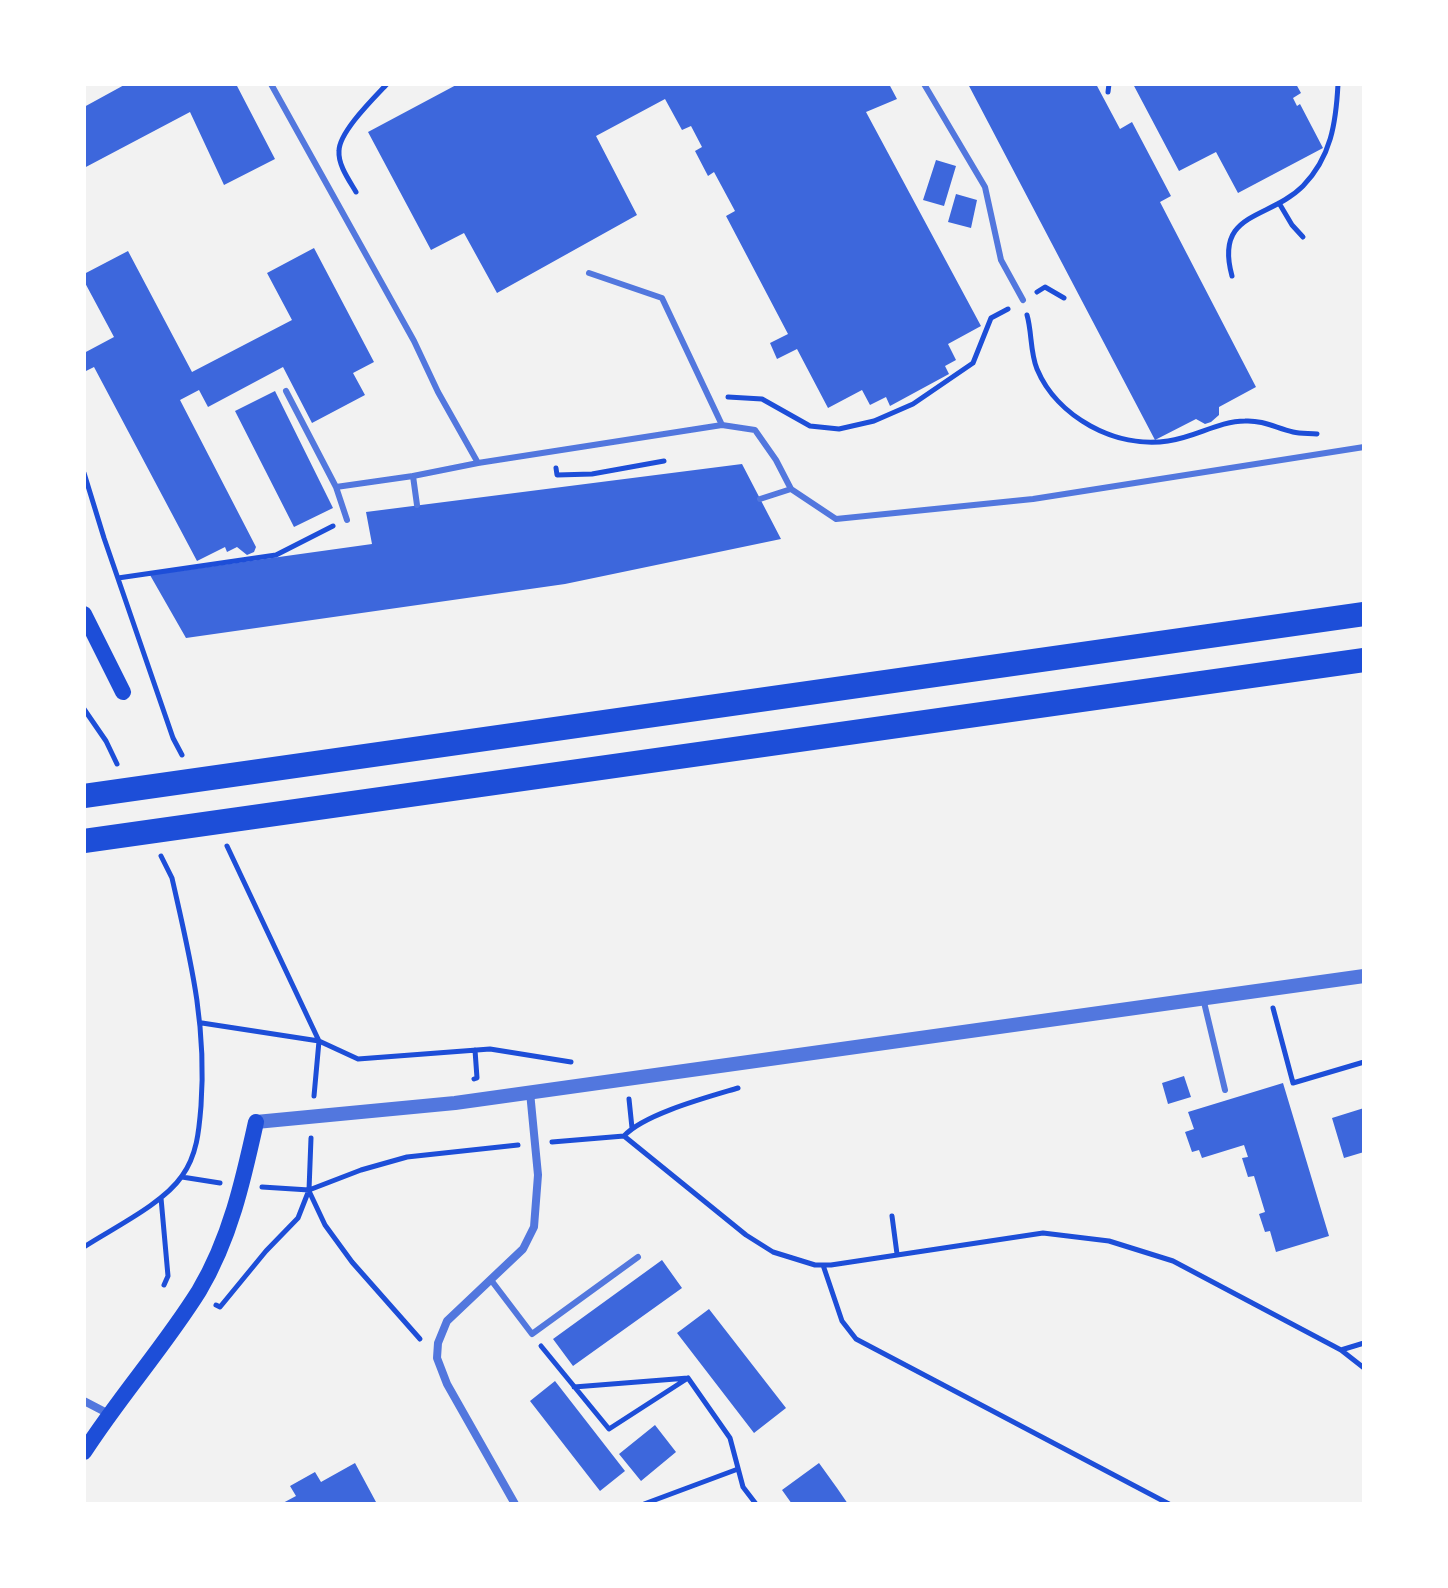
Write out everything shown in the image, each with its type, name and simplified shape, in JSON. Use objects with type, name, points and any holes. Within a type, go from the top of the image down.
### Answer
[{"type":"highway","points":[[93,795],[1364,614]]},
{"type":"highway","points":[[84,841],[1364,660]]},
{"type":"main road","points":[[84,614],[90,641],[123,692]]},
{"type":"main road","points":[[84,1452],[109,1414],[163,1345],[210,1268],[228,1230],[242,1186],[256,1122]]},
{"type":"street","points":[[256,1122],[455,1103],[1364,976]]},
{"type":"street","points":[[515,1504],[447,1384],[437,1358],[438,1343],[447,1321],[523,1249],[534,1227],[538,1175],[530,1092]]},
{"type":"street","points":[[84,1401],[109,1414]]},
{"type":"lane","points":[[271,84],[478,463]]},
{"type":"lane","points":[[924,84],[985,187],[1001,260],[1023,300]]},
{"type":"lane","points":[[589,273],[662,298],[722,425]]},
{"type":"lane","points":[[286,391],[336,487],[347,520]]},
{"type":"lane","points":[[336,487],[722,425],[755,430],[791,489],[836,519],[1033,499],[1364,447]]},
{"type":"lane","points":[[413,476],[417,505]]},
{"type":"lane","points":[[760,499],[791,489]]},
{"type":"lane","points":[[1203,998],[1225,1090]]},
{"type":"lane","points":[[491,1280],[532,1334],[638,1257]]},
{"type":"path","points":[[356,192],[342,166],[339,151],[342,136],[387,84]]},
{"type":"path","points":[[1108,92],[1109,84]]},
{"type":"path","points":[[1232,276],[1226,254],[1232,233],[1252,216],[1301,188],[1331,143],[1338,84]]},
{"type":"path","points":[[1279,203],[1303,237]]},
{"type":"path","points":[[710,399],[737,396],[762,399],[810,426],[839,429],[874,421],[913,404],[973,363],[991,318],[1045,287],[1064,298]]},
{"type":"path","points":[[1023,300],[1032,330],[1034,359],[1048,390],[1063,408],[1098,429],[1126,439],[1166,442],[1238,421],[1249,421],[1271,423],[1293,432],[1322,435]]},
{"type":"path","points":[[573,475],[664,461]]},
{"type":"path","points":[[592,474],[594,482]]},
{"type":"path","points":[[118,578],[276,555],[310,536]]},
{"type":"path","points":[[84,709],[119,767]]},
{"type":"path","points":[[84,724],[92,722]]},
{"type":"path","points":[[84,1247],[161,1198],[182,1177],[196,1150],[203,1079],[202,1023],[172,878],[157,847]]},
{"type":"path","points":[[1272,1007],[1293,1083],[1364,1062]]},
{"type":"path","points":[[202,1023],[319,1041],[358,1059],[490,1049],[574,1063]]},
{"type":"path","points":[[475,1050],[477,1070]]},
{"type":"path","points":[[227,1299],[298,1218],[309,1190],[381,1163],[407,1157],[469,1148],[624,1136],[746,1235],[773,1252],[800,1261],[823,1265],[1043,1233],[1109,1241],[1173,1261],[1341,1350],[1364,1368]]},
{"type":"path","points":[[309,1190],[325,1225],[352,1262],[437,1358]]},
{"type":"path","points":[[161,1198],[168,1276],[164,1285]]},
{"type":"path","points":[[892,1216],[897,1255]]},
{"type":"path","points":[[823,1265],[842,1321],[856,1339],[1169,1504]]},
{"type":"path","points":[[532,1334],[609,1429],[688,1378]]},
{"type":"path","points":[[1341,1350],[1364,1343]]},
{"type":"path","points":[[574,1387],[688,1378]]},
{"type":"path","points":[[688,1378],[730,1438],[743,1487],[756,1504]]},
{"type":"path","points":[[644,1504],[738,1469]]},
{"type":"building","points":[[126,84],[236,84],[275,159],[224,185],[190,112],[84,168],[84,107]]},
{"type":"building","points":[[458,84],[889,84],[897,99],[866,112],[981,326],[948,344],[956,360],[945,366],[949,374],[890,406],[886,397],[870,405],[862,390],[828,408],[797,349],[777,359],[770,343],[788,334],[726,216],[735,211],[714,172],[708,176],[695,151],[702,147],[691,126],[682,130],[665,99],[596,136],[637,215],[497,293],[464,233],[431,250],[368,132]]},
{"type":"building","points":[[968,84],[1096,84],[1120,129],[1132,122],[1171,196],[1160,202],[1256,387],[1219,407],[1219,415],[1211,422],[1205,424],[1196,419],[1155,440]]},
{"type":"building","points":[[1133,84],[1296,84],[1301,93],[1293,98],[1297,106],[1300,104],[1323,148],[1238,193],[1216,152],[1179,171]]},
{"type":"building","points":[[936,160],[956,166],[944,206],[923,200]]},
{"type":"building","points":[[956,194],[977,200],[971,228],[948,222]]},
{"type":"building","points":[[314,248],[374,362],[353,373],[365,395],[312,423],[283,367],[208,407],[199,390],[180,400],[256,547],[254,552],[247,555],[237,547],[227,552],[225,547],[197,561],[94,367],[84,372],[84,353],[114,337],[84,281],[84,274],[128,251],[192,372],[292,320],[267,273]]},
{"type":"building","points":[[275,391],[333,508],[294,527],[235,411]]},
{"type":"building","points":[[742,464],[781,539],[565,584],[186,638],[150,575],[372,544],[366,512]]},
{"type":"building","points":[[1184,1076],[1191,1097],[1168,1104],[1162,1083]]},
{"type":"building","points":[[1283,1083],[1329,1236],[1276,1252],[1270,1231],[1265,1232],[1259,1214],[1265,1212],[1254,1176],[1248,1177],[1242,1158],[1248,1157],[1244,1145],[1202,1158],[1199,1150],[1192,1152],[1185,1132],[1194,1129],[1188,1112]]},
{"type":"building","points":[[1364,1108],[1364,1152],[1344,1158],[1332,1118]]},
{"type":"building","points":[[662,1260],[682,1288],[573,1366],[553,1339]]},
{"type":"building","points":[[709,1309],[786,1408],[754,1433],[677,1333]]},
{"type":"building","points":[[555,1381],[625,1471],[600,1491],[530,1401]]},
{"type":"building","points":[[655,1425],[676,1452],[641,1481],[619,1454]]},
{"type":"building","points":[[355,1463],[376,1502],[373,1504],[281,1504],[296,1496],[290,1486],[315,1472],[321,1482]]},
{"type":"building","points":[[819,1463],[848,1504],[792,1504],[782,1490]]}]
